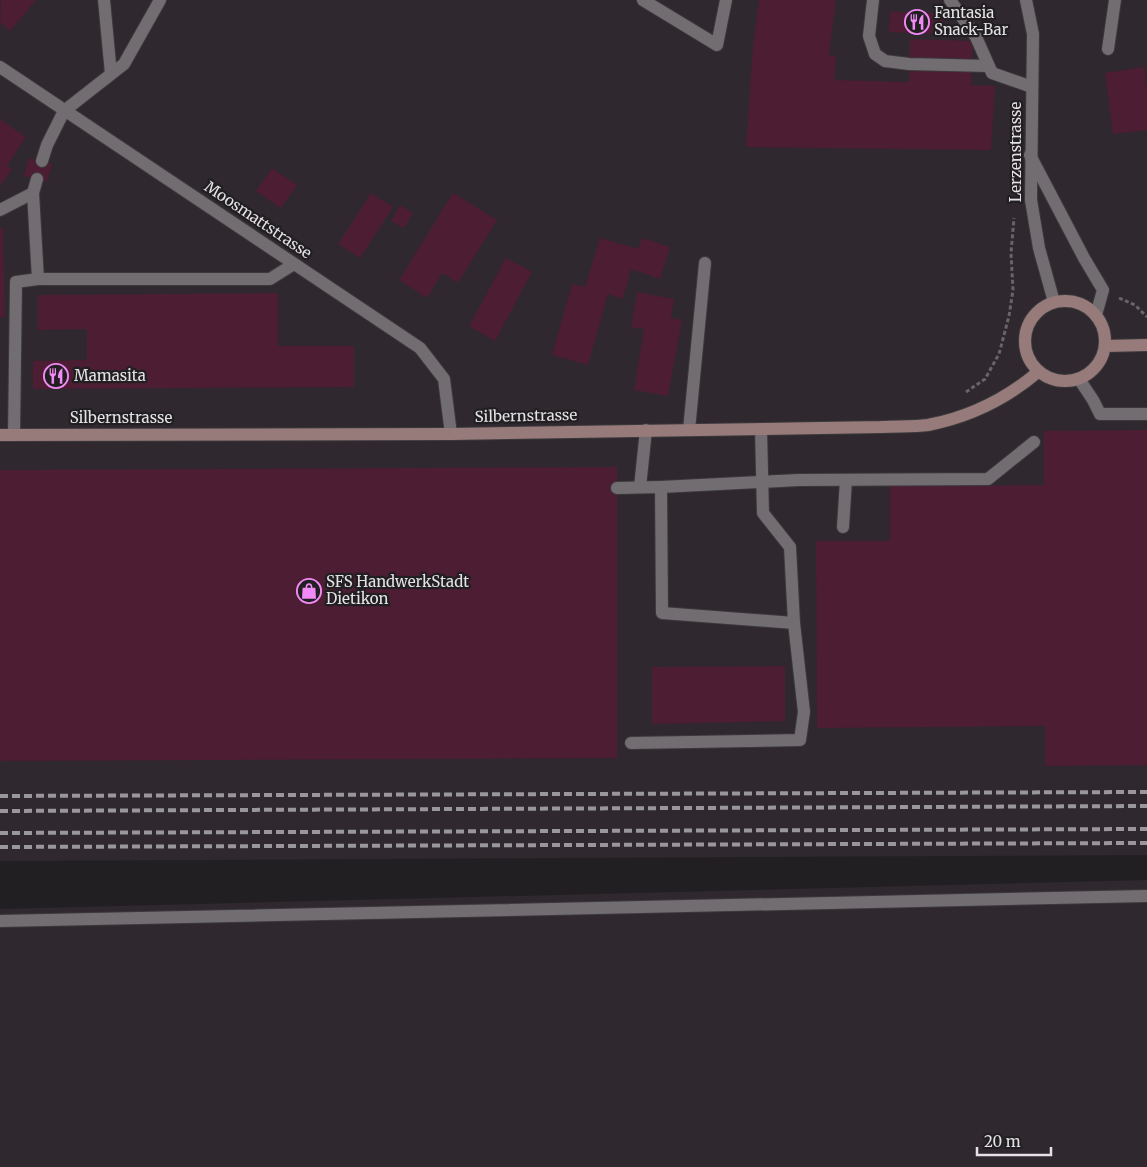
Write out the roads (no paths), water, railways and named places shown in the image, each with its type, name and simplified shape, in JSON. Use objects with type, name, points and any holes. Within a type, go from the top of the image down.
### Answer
[{"type":"street","points":[[104,0],[111,74]]},
{"type":"street","points":[[42,161],[46,144],[64,111],[124,64],[160,0]]},
{"type":"street","points":[[643,0],[717,45],[726,0]]},
{"type":"street","points":[[872,0],[869,36],[875,54],[885,61],[908,64],[988,66]]},
{"type":"street","points":[[950,0],[976,37],[992,73],[1032,87]]},
{"type":"street","name":"Lerzenstrasse","points":[[1026,0],[1033,34],[1030,200],[1039,248],[1054,302]]},
{"type":"street","points":[[1108,48],[1115,0]]},
{"type":"street","name":"Moosmattstrasse","points":[[0,67],[420,348],[444,379],[451,434]]},
{"type":"street","points":[[1030,155],[1103,290],[1096,315]]},
{"type":"street","points":[[37,179],[33,193],[38,279]]},
{"type":"street","points":[[0,210],[33,193]]},
{"type":"street","points":[[689,430],[705,263]]},
{"type":"street","points":[[14,435],[16,282],[38,279],[270,279],[294,264]]},
{"type":"street","points":[[1070,300],[1084,305],[1096,315],[1103,330],[1105,346],[1101,360],[1092,371],[1079,379],[1065,382],[1051,379],[1038,372],[1029,360],[1025,346],[1025,332],[1031,319],[1041,308],[1054,302],[1070,300]]},
{"type":"street","points":[[1105,346],[1147,345]]},
{"type":"street","name":"Silbernstrasse","points":[[0,435],[451,434],[927,425],[973,413],[1016,390],[1038,372]]},
{"type":"street","points":[[1079,379],[1100,414],[1147,414]]},
{"type":"street","points":[[631,743],[800,740],[804,712],[794,622],[790,547],[763,513],[761,429]]},
{"type":"street","points":[[640,487],[646,430]]},
{"type":"street","points":[[617,488],[763,482],[988,479],[1034,442]]},
{"type":"street","points":[[843,527],[846,480]]},
{"type":"street","points":[[661,487],[662,613],[794,622]]},
{"type":"street","points":[[0,921],[1147,896]]},
{"type":"railway","points":[[0,796],[1147,792]]},
{"type":"railway","points":[[0,811],[1147,806]]},
{"type":"railway","points":[[0,833],[1147,829]]},
{"type":"railway","points":[[0,847],[1147,843]]},
{"type":"place","name":"Fantasia Snack-Bar","points":[[917,22]]},
{"type":"place","name":"Mamasita","points":[[56,376]]},
{"type":"place","name":"SFS HandwerkStadt Dietikon","points":[[309,591]]}]
